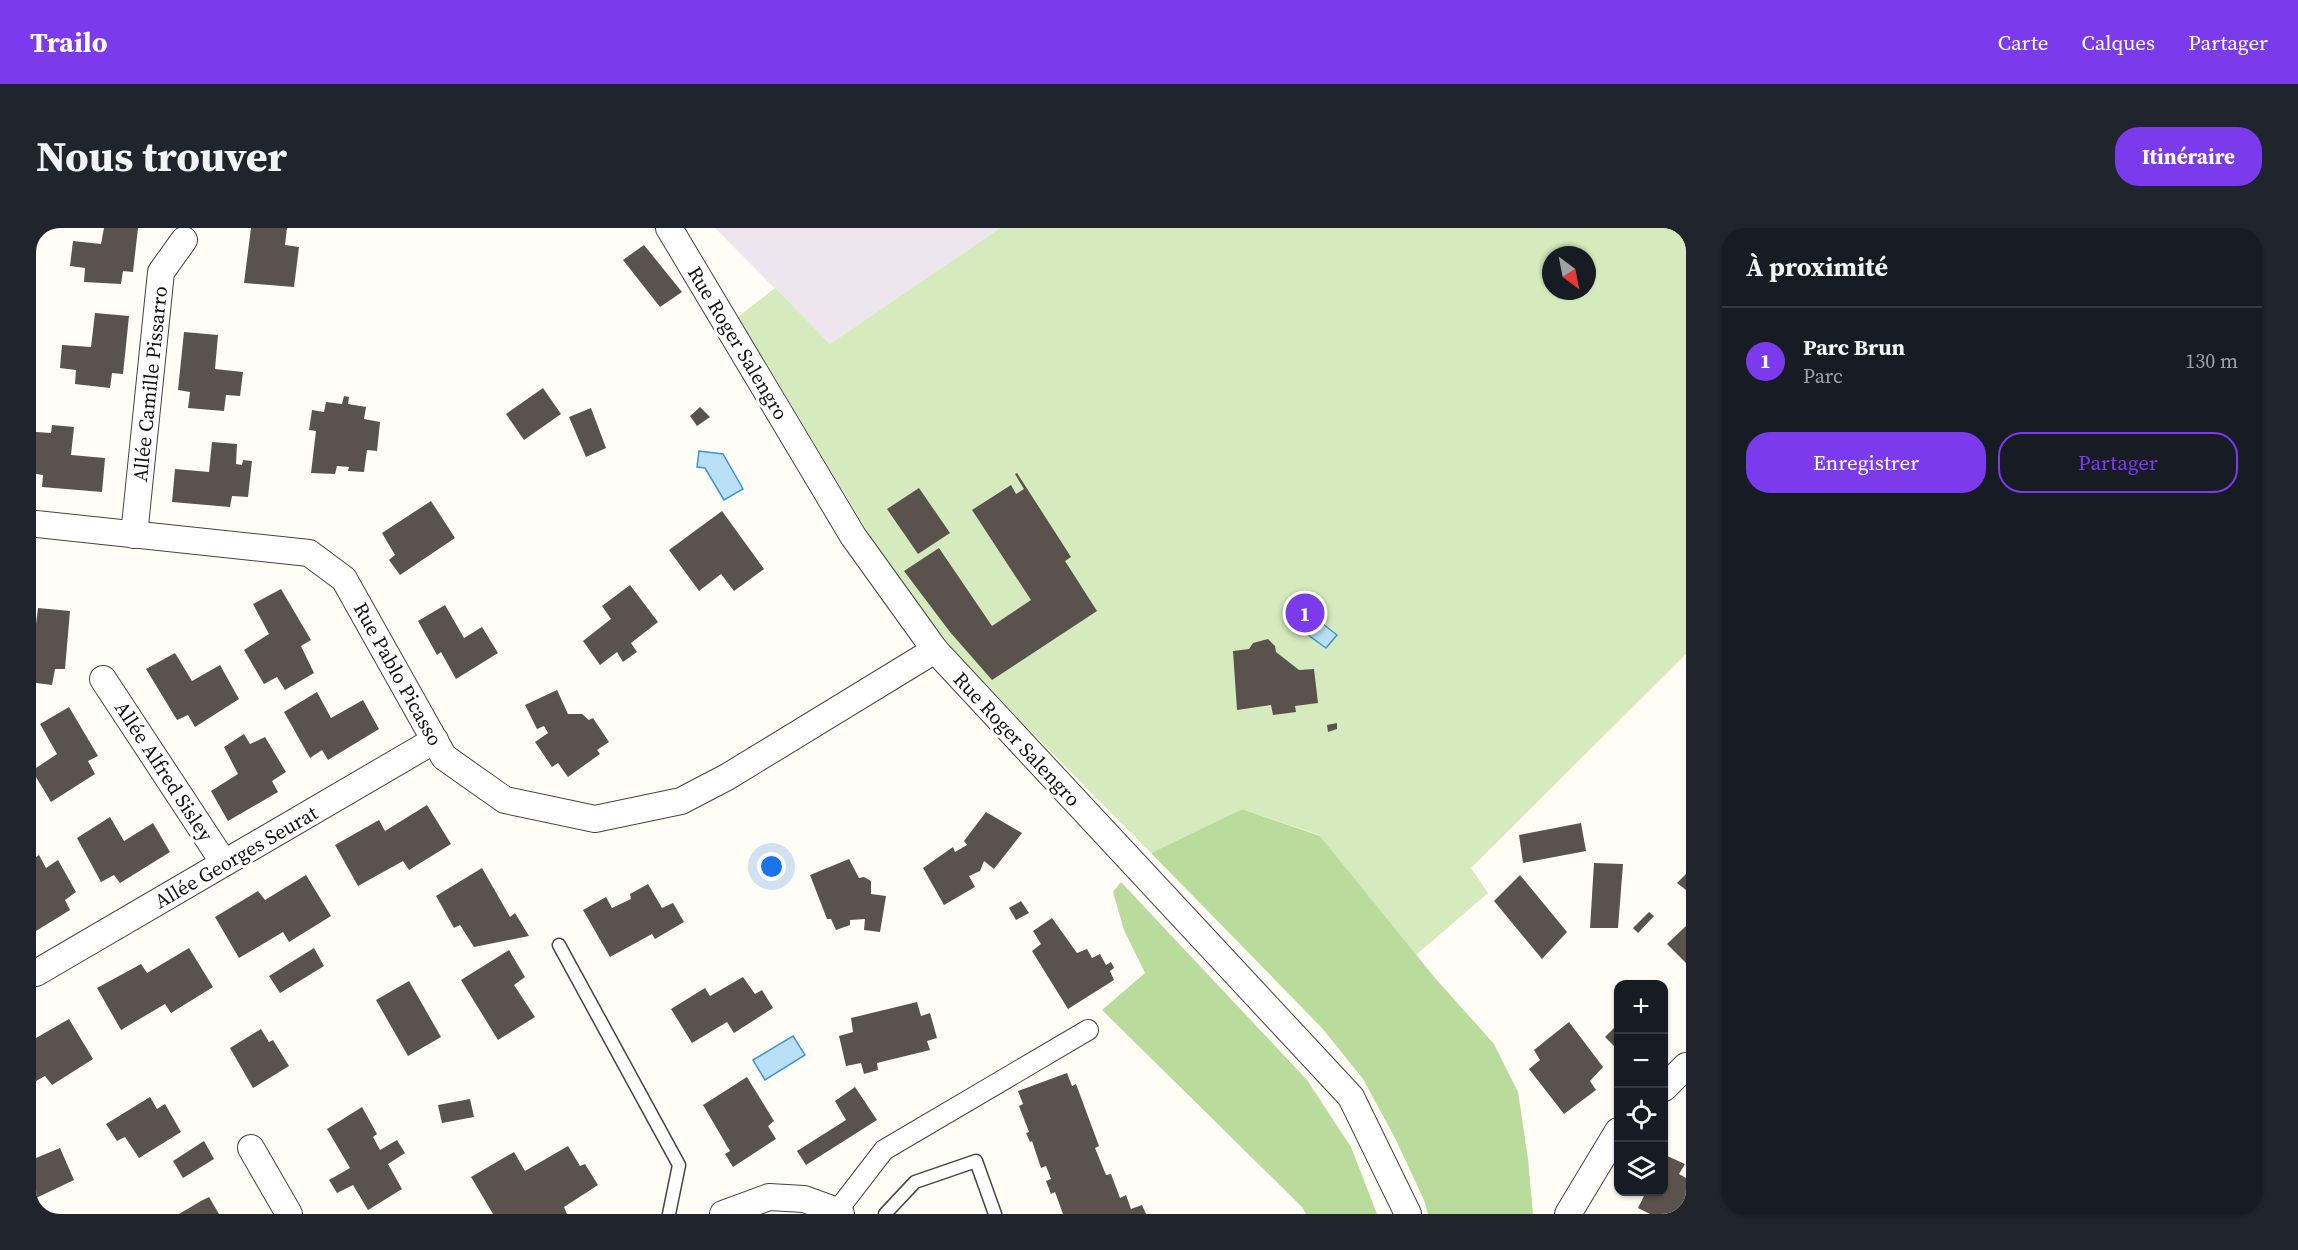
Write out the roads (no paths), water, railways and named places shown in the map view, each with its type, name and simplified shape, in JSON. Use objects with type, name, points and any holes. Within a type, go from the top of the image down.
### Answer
[{"type":"street","name":"Rue Roger Salengro","points":[[669,228],[853,536],[935,650],[1351,1097],[1408,1214]]},
{"type":"street","name":"Allée Camille Pissarro","points":[[134,535],[161,272],[183,240]]},
{"type":"street","name":"Rue Pablo Picasso","points":[[36,524],[309,553],[344,579],[444,757],[505,800],[595,819],[681,801],[727,777],[935,650]]},
{"type":"street","name":"Allée Alfred Sisley","points":[[103,679],[224,863]]},
{"type":"street","name":"Allée Georges Seurat","points":[[36,973],[435,741]]},
{"type":"street","points":[[723,1214],[769,1197],[804,1199],[839,1212],[884,1150],[1088,1030]]},
{"type":"street","points":[[1668,1084],[1685,1069]]},
{"type":"street","points":[[1568,1214],[1614,1138]]},
{"type":"street","points":[[251,1148],[289,1214]]},
{"type":"lane","points":[[559,945],[679,1165],[669,1214]]},
{"type":"lane","points":[[885,1214],[915,1182],[976,1161],[995,1214]]},
{"type":"water","points":[[699,451],[723,454],[743,489],[724,500],[705,468],[697,467]]},
{"type":"water","points":[[1296,603],[1337,635],[1326,648],[1285,618]]},
{"type":"water","points":[[793,1036],[805,1055],[765,1080],[753,1060]]},
{"type":"place","name":"Parc Brun","points":[[1305,613]]}]
